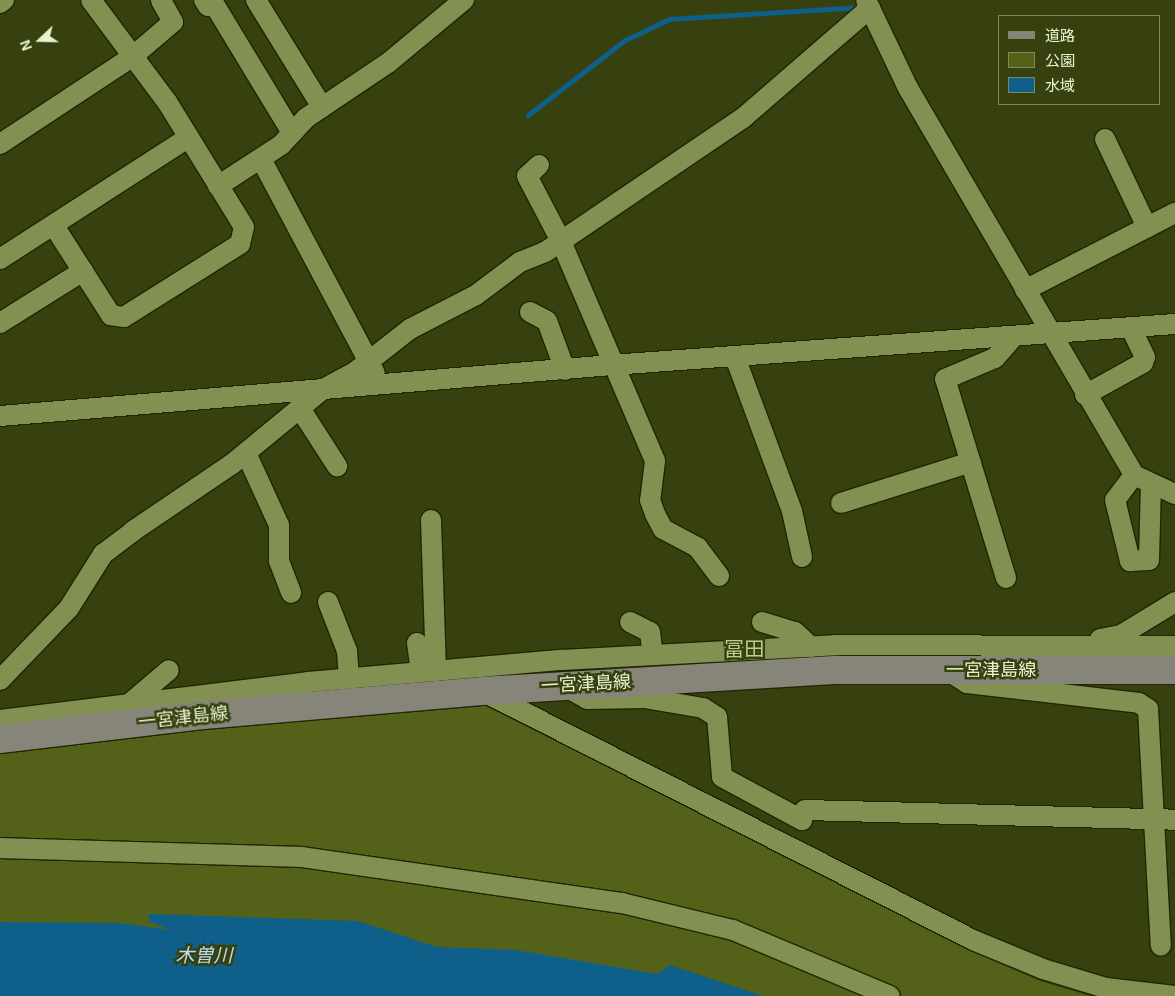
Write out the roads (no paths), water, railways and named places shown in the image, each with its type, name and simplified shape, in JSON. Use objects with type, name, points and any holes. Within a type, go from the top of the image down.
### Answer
[{"type":"main road","name":"一宮津島線","points":[[0,739],[203,715],[482,690],[838,670],[1175,670]]},
{"type":"street","points":[[0,4],[4,0]]},
{"type":"street","points":[[54,226],[111,314],[124,317],[240,244],[244,227],[188,138],[91,0]]},
{"type":"street","points":[[0,144],[132,57],[173,22],[161,0]]},
{"type":"street","points":[[204,0],[208,6],[214,4],[292,133]]},
{"type":"street","points":[[256,0],[322,107]]},
{"type":"street","points":[[218,186],[261,159],[322,107],[388,63],[459,2]]},
{"type":"street","points":[[0,680],[69,608],[103,554],[246,453],[301,410],[323,389],[369,361],[435,313],[476,295],[743,118],[868,4],[908,88],[1085,395],[1134,475],[1151,485],[1175,494]]},
{"type":"street","points":[[0,258],[54,226],[188,138]]},
{"type":"street","points":[[1105,139],[1147,227]]},
{"type":"street","points":[[261,159],[381,384]]},
{"type":"street","points":[[539,165],[527,176],[560,239],[611,365],[656,461],[650,500],[655,514],[663,529],[698,548],[719,576]]},
{"type":"street","points":[[1025,290],[1175,213]]},
{"type":"street","points":[[0,323],[83,271]]},
{"type":"street","points":[[530,312],[547,321],[565,370]]},
{"type":"street","points":[[0,416],[611,365],[1175,324]]},
{"type":"street","points":[[1085,395],[1143,363],[1145,357],[1131,328]]},
{"type":"street","points":[[1006,578],[945,379],[995,358],[1014,336]]},
{"type":"street","points":[[735,357],[792,511],[802,557]]},
{"type":"street","points":[[301,410],[337,466]]},
{"type":"street","points":[[246,453],[279,525],[278,561],[292,592]]},
{"type":"street","points":[[841,503],[971,462]]},
{"type":"street","points":[[1134,475],[1108,502],[1126,556],[1145,563],[1149,560],[1151,485]]},
{"type":"street","points":[[429,671],[431,520]]},
{"type":"street","points":[[328,602],[347,651],[349,678]]},
{"type":"street","points":[[1091,646],[1094,641],[1133,629],[1175,602]]},
{"type":"street","points":[[630,622],[650,632],[653,655]]},
{"type":"street","points":[[762,622],[795,632],[811,646]]},
{"type":"street","points":[[417,643],[429,671]]},
{"type":"street","points":[[0,720],[349,678],[653,655],[811,646],[1175,646]]},
{"type":"street","points":[[129,704],[169,670]]},
{"type":"street","points":[[948,670],[967,683],[1139,703],[1148,709],[1161,946]]},
{"type":"street","points":[[564,686],[587,699],[644,698],[703,708],[717,717],[722,777],[802,820],[805,810],[1154,821],[1175,820]]},
{"type":"street","points":[[482,690],[973,940],[1043,969],[1106,988],[1175,996]]},
{"type":"street","points":[[0,848],[302,857],[622,904],[734,930],[798,953],[890,996]]},
{"type":"water","name":"木曽川","points":[[148,914],[358,921],[437,947],[516,950],[657,974],[669,965],[763,996],[0,996],[0,922],[119,923],[171,930],[150,922]]},
{"type":"waterway","points":[[528,115],[625,40],[669,19],[858,7]]},
{"type":"district","name":"冨田","points":[[744,649]]}]
